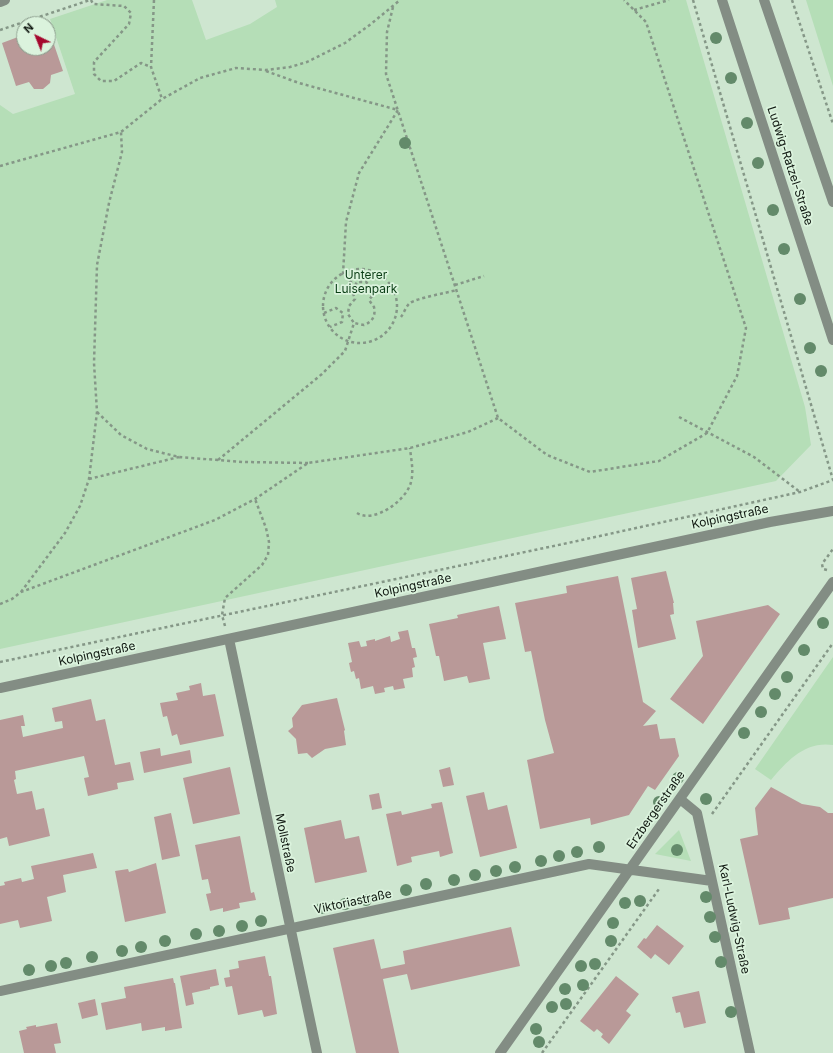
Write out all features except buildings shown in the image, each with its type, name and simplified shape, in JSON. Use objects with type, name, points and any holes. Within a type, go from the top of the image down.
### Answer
[{"type":"street","points":[[0,2],[5,0]]},
{"type":"street","name":"Ludwig-Ratzel-Straße","points":[[722,0],[833,340]]},
{"type":"street","points":[[764,0],[833,202]]},
{"type":"street","name":"Kolpingstraße","points":[[0,688],[762,524],[833,511]]},
{"type":"street","name":"Erzbergerstraße","points":[[500,1053],[833,582]]},
{"type":"street","name":"Mollstraße","points":[[229,639],[317,1053]]},
{"type":"street","name":"Karl-Ludwig-Straße","points":[[680,799],[697,813],[750,1053]]},
{"type":"street","name":"Viktoriastraße","points":[[0,991],[589,864],[712,881]]},
{"type":"path","points":[[0,30],[90,0],[93,4],[124,6],[131,13],[129,24],[94,62],[94,74],[102,81],[114,81],[141,63],[151,67]]},
{"type":"path","points":[[154,0],[151,67],[162,98]]},
{"type":"path","points":[[0,166],[121,132],[162,98],[200,78],[236,68],[266,70],[290,67],[314,59],[345,43],[400,0]]},
{"type":"path","points":[[393,6],[387,32],[386,74],[498,418],[546,455],[590,472],[659,461],[707,433],[737,376],[746,328],[646,22],[624,0]]},
{"type":"path","points":[[634,10],[669,0]]},
{"type":"path","points":[[0,662],[800,492],[833,480],[693,0]]},
{"type":"path","points":[[792,0],[833,124]]},
{"type":"path","points":[[266,70],[299,83],[398,110]]},
{"type":"path","points":[[354,285],[343,274],[346,222],[359,173],[398,110]]},
{"type":"path","points":[[0,604],[12,599],[21,592],[65,533],[80,506],[89,479],[97,412],[94,363],[97,265],[109,203],[122,152],[121,132]]},
{"type":"path","points":[[360,269],[379,274],[389,282],[395,292],[398,303],[397,313],[393,324],[385,334],[376,340],[365,343],[348,342],[334,333],[329,327],[324,313],[324,300],[328,289],[335,279],[343,274],[360,269]]},
{"type":"path","points":[[455,285],[484,276]]},
{"type":"path","points":[[363,281],[371,286],[373,292],[369,300],[375,311],[372,320],[368,323],[359,325],[354,323],[348,314],[349,306],[355,299],[352,291],[354,285],[363,281]]},
{"type":"path","points":[[401,317],[409,304],[420,298],[436,296],[456,290]]},
{"type":"path","points":[[324,313],[336,308],[342,311],[344,315],[344,320],[340,325],[329,327]]},
{"type":"path","points":[[344,315],[348,314]]},
{"type":"path","points":[[218,460],[322,374],[345,351],[354,323]]},
{"type":"path","points":[[97,412],[122,435],[147,449],[179,457],[243,462],[308,462],[410,448],[468,432],[498,418]]},
{"type":"path","points":[[679,417],[754,457],[800,492]]},
{"type":"path","points":[[357,513],[362,516],[375,515],[389,508],[402,497],[411,485],[413,475],[410,448]]},
{"type":"path","points":[[89,479],[179,457]]},
{"type":"path","points":[[21,592],[215,520],[255,499],[308,462]]},
{"type":"path","points":[[229,639],[222,615],[225,598],[262,566],[268,555],[269,542],[266,528],[255,499]]},
{"type":"path","points":[[833,550],[822,564],[823,569],[833,571]]},
{"type":"path","points":[[701,828],[833,643]]},
{"type":"path","points":[[542,1053],[669,875]]},
{"type":"green space","name":"Unterer Luisenpark","points":[[107,0],[192,0],[206,40],[250,24],[277,7],[275,0],[686,0],[805,407],[811,445],[776,481],[0,649],[0,105],[13,114],[75,94],[56,37],[56,17]]},
{"type":"green space","points":[[806,0],[833,0],[833,86]]},
{"type":"green space","points":[[833,657],[833,745],[814,746],[805,749],[790,760],[771,780],[755,769]]},
{"type":"green space","points":[[679,830],[691,861],[655,854]]}]
